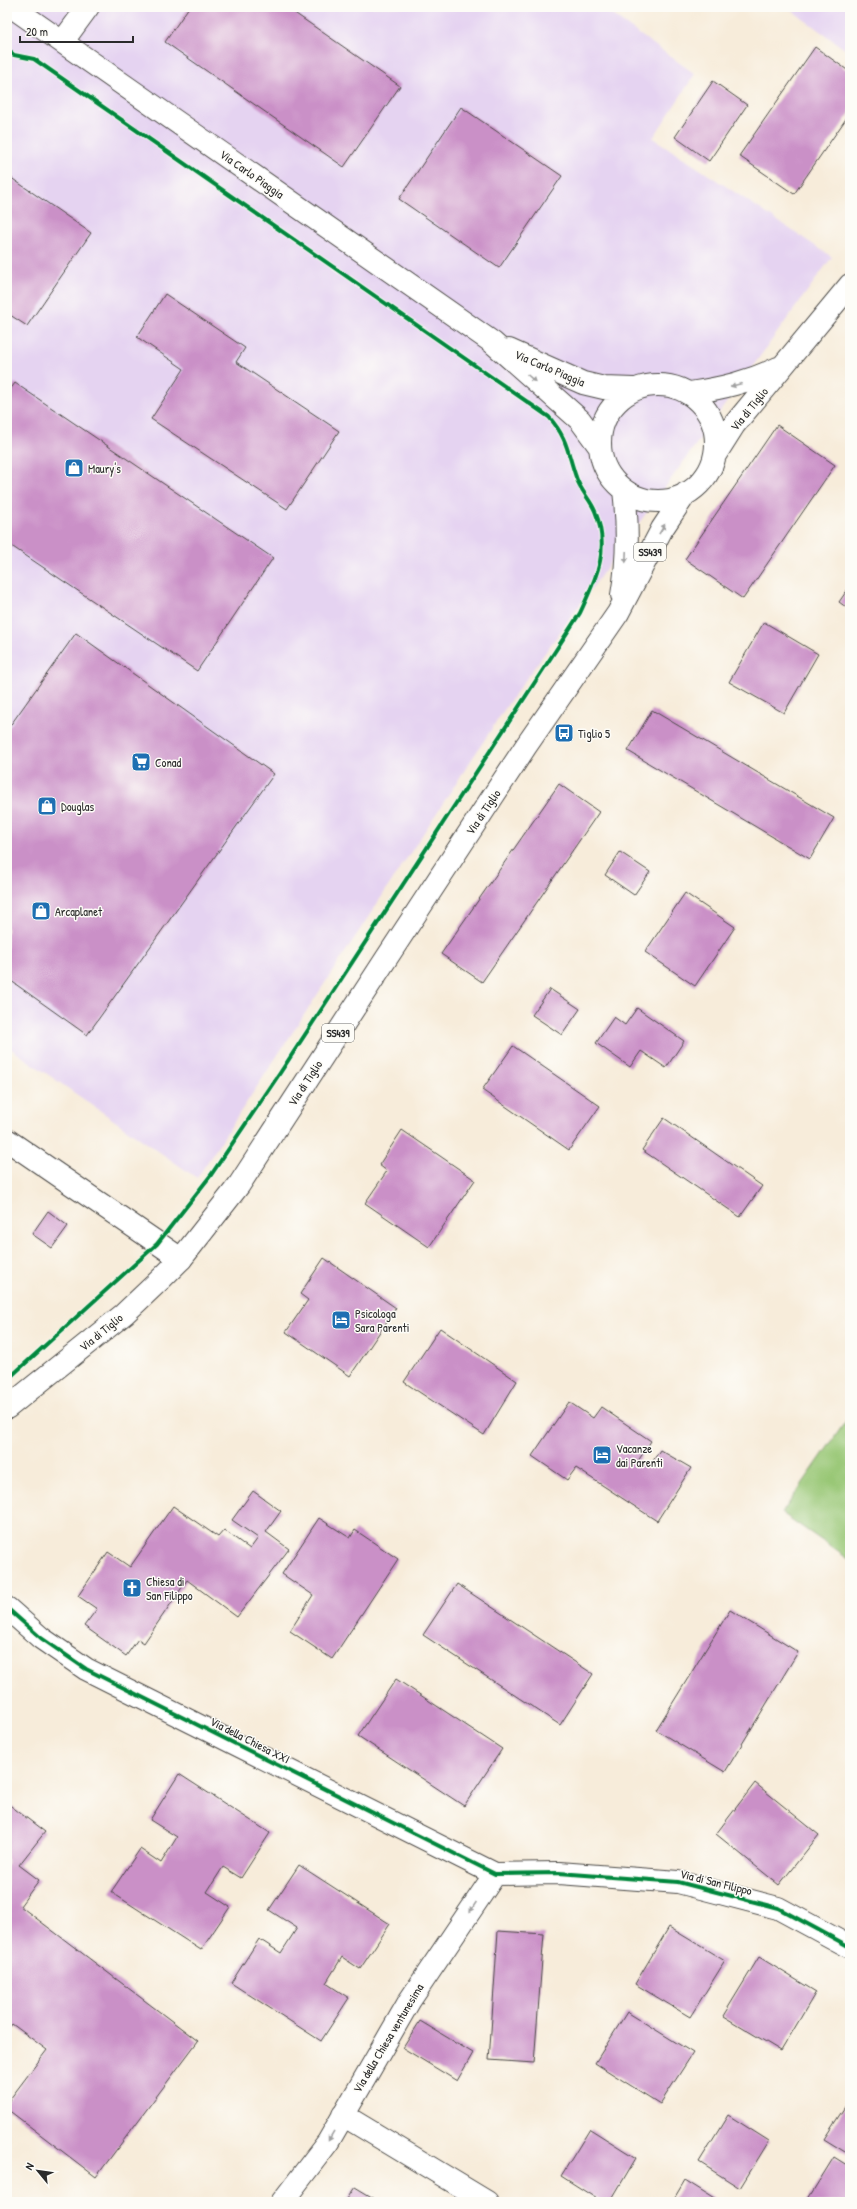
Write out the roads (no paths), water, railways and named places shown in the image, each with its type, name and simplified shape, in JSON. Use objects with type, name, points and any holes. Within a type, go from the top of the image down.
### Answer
[{"type":"main road","name":"Via Carlo Piaggia","points":[[12,7],[64,41],[492,342],[580,420],[599,446]]},
{"type":"main road","points":[[64,41],[88,7]]},
{"type":"main road","name":"Via di Tiglio","points":[[715,455],[734,425],[850,285]]},
{"type":"main road","name":"Via Carlo Piaggia","points":[[492,342],[583,383],[604,388],[634,389]]},
{"type":"main road","name":"Via di Tiglio","points":[[690,393],[726,388],[752,380],[785,365]]},
{"type":"main road","points":[[655,384],[665,384],[679,387],[690,393],[704,406],[712,421],[716,438],[715,455],[709,471],[700,484],[686,494],[671,500],[654,501],[638,498],[624,490],[614,482],[606,471],[599,446],[601,428],[608,412],[620,398],[634,389],[655,384]]},
{"type":"main road","name":"Via di Tiglio","points":[[618,613],[625,576],[627,514],[624,490]]},
{"type":"main road","name":"Via di Tiglio","points":[[7,1408],[124,1314],[180,1259],[239,1185],[526,746],[618,613],[662,529],[686,494]]},
{"type":"main road","points":[[7,1140],[180,1259]]},
{"type":"main road","name":"Via della Chiesa XXI","points":[[7,1608],[42,1638],[86,1669],[495,1874]]},
{"type":"main road","name":"Via di San Filippo","points":[[495,1874],[559,1873],[678,1882],[778,1908],[850,1947]]},
{"type":"main road","name":"Via della Chiesa ventunesima","points":[[282,2202],[328,2142],[410,2000],[495,1874]]},
{"type":"main road","points":[[343,2115],[487,2202]]},
{"type":"place","name":"Maury's","points":[[74,468]]},
{"type":"place","name":"Tiglio 5","points":[[564,733]]},
{"type":"place","name":"Conad","points":[[141,762]]},
{"type":"place","name":"Douglas","points":[[47,806]]},
{"type":"place","name":"Arcaplanet","points":[[41,911]]},
{"type":"place","name":"Psicologa Sara Parenti","points":[[341,1320]]},
{"type":"place","name":"Vacanze dai Parenti","points":[[602,1455]]},
{"type":"place","name":"Chiesa di San Filippo","points":[[132,1588]]}]
